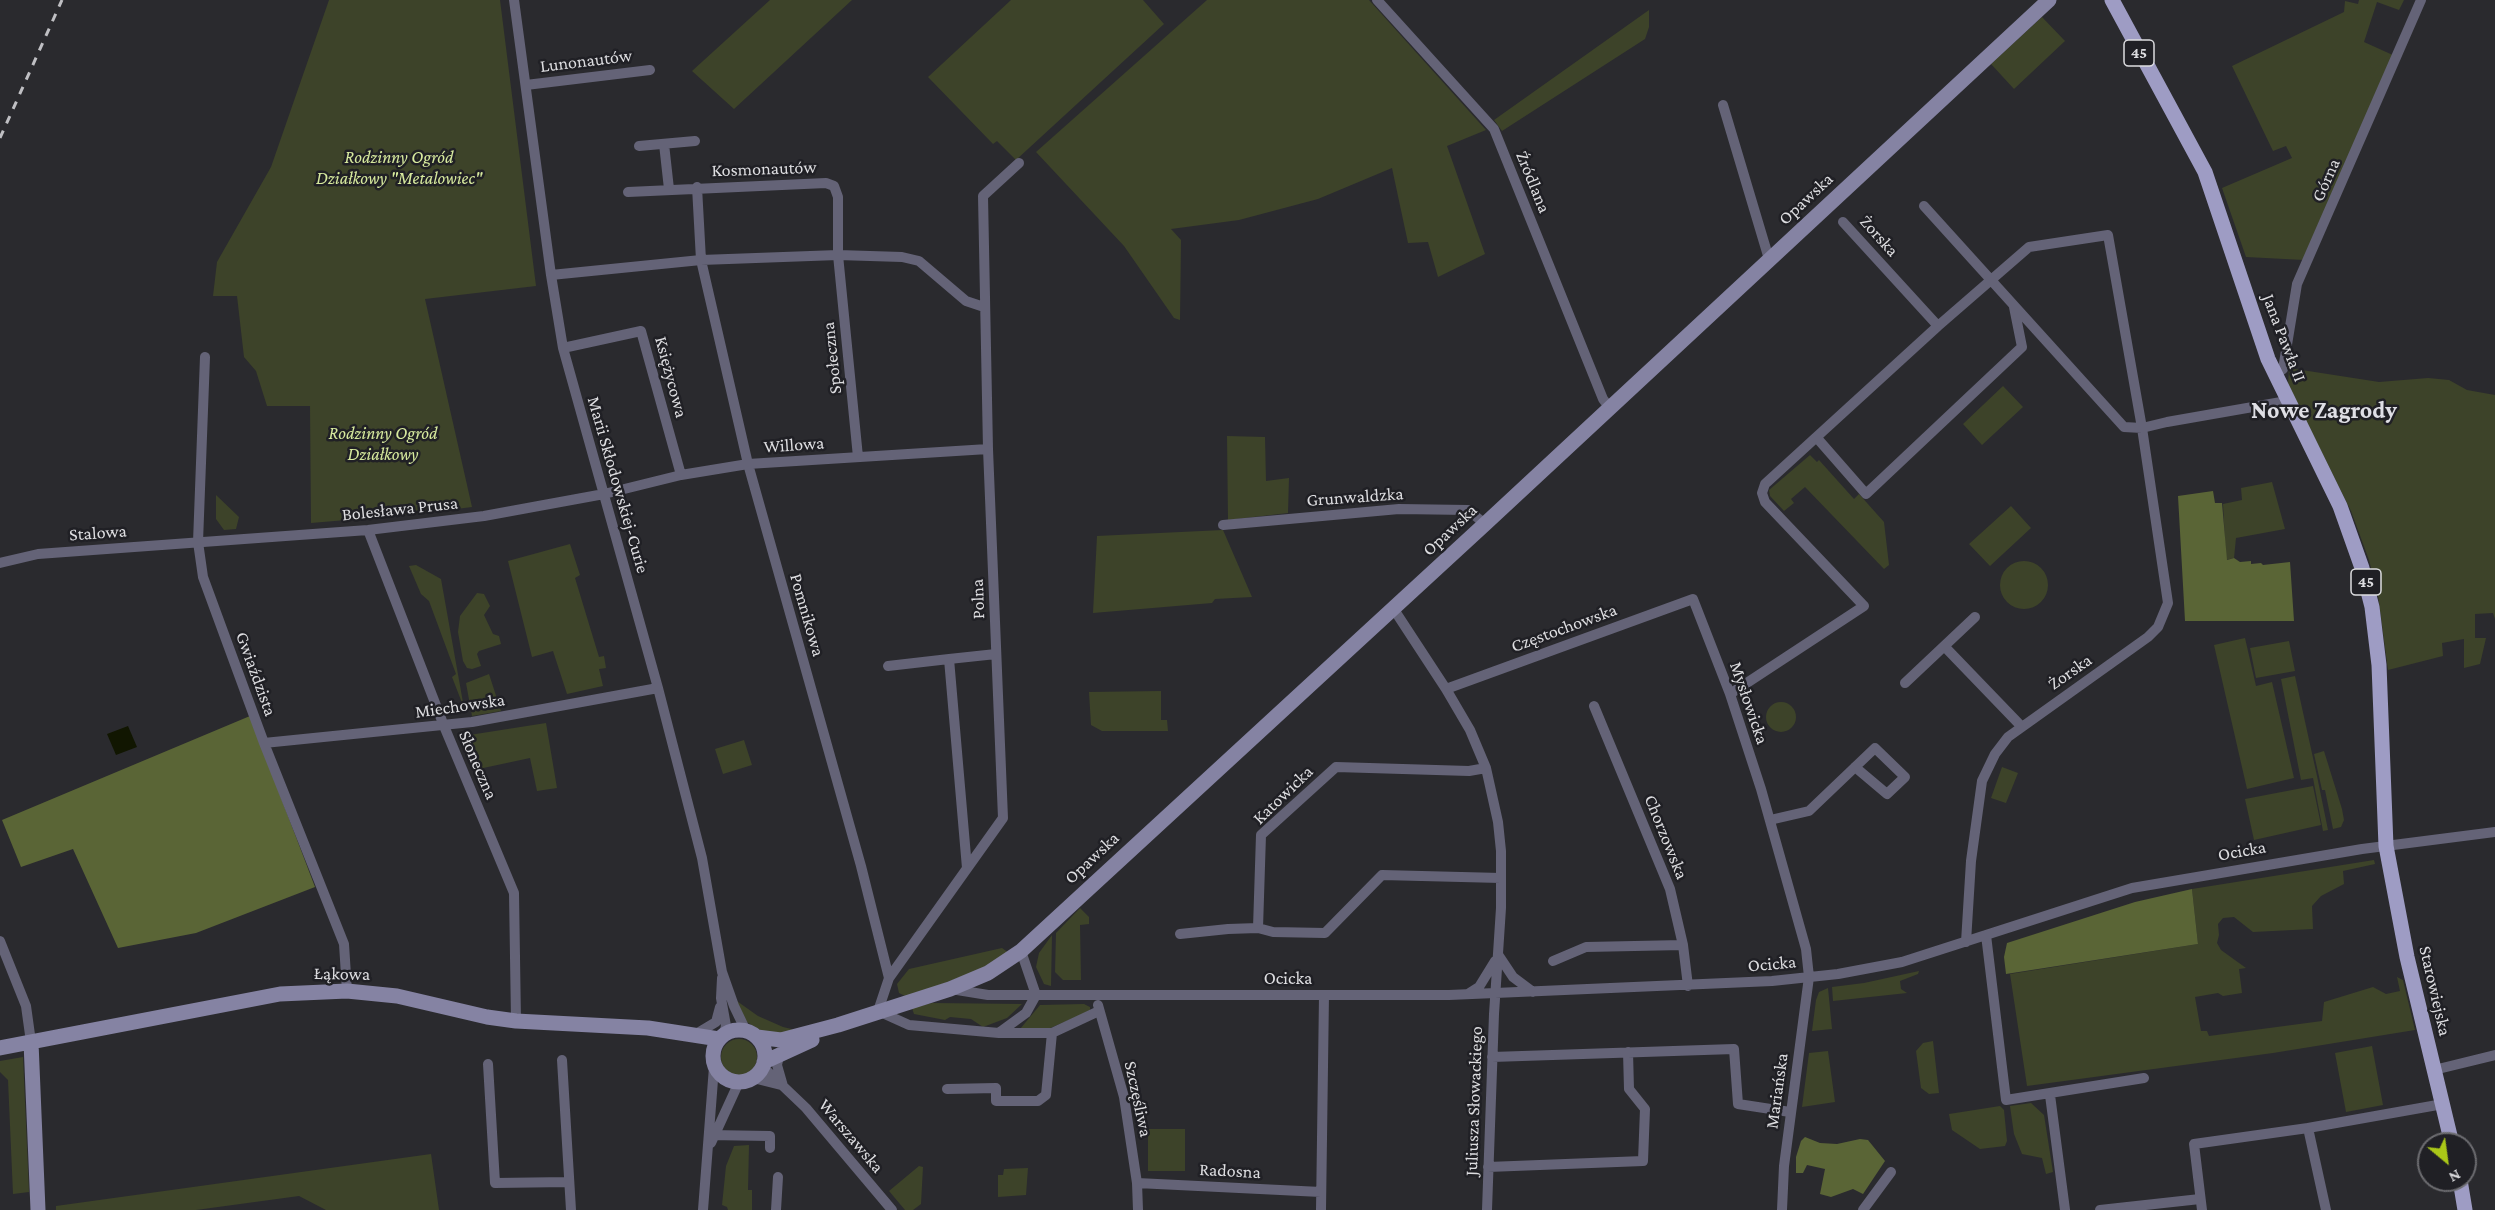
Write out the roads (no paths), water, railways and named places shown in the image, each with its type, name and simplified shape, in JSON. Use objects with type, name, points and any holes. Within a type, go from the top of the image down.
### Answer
[{"type":"main road","name":"Opawska","points":[[751,1034],[781,1040],[838,1025],[950,989],[988,973],[1022,951],[2049,0]]},
{"type":"main road","name":"Jana Pawła II","points":[[2112,0],[2205,172],[2274,375],[2340,506],[2356,547],[2368,588],[2379,665],[2386,846]]},
{"type":"main road","name":"Starowiejska","points":[[2386,846],[2407,957],[2449,1132]]},
{"type":"main road","name":"Łąkowa","points":[[0,1048],[280,994],[347,991],[397,996],[516,1021],[648,1028],[721,1037]]},
{"type":"main road","name":"Opawska","points":[[755,1072],[779,1056],[838,1025]]},
{"type":"main road","points":[[691,1033],[724,1078],[755,1072],[764,1048],[751,1034],[736,1030],[721,1037],[713,1060]]},
{"type":"main road","points":[[31,1042],[38,1210]]},
{"type":"main road","points":[[2462,1192],[2465,1210]]},
{"type":"street","name":"Marii Skłodowskiej-Curie","points":[[514,0],[562,348],[658,688],[702,858],[722,972],[734,1006],[751,1034]]},
{"type":"street","name":"Źródlana","points":[[1377,0],[1494,129],[1603,399],[1609,408]]},
{"type":"street","name":"Górna","points":[[2274,375],[2283,369],[2297,284],[2421,0]]},
{"type":"street","name":"Lunonautów","points":[[526,86],[650,70]]},
{"type":"street","points":[[1723,105],[1769,259]]},
{"type":"street","name":"Kosmonautów","points":[[639,146],[695,141]]},
{"type":"street","points":[[664,144],[669,189]]},
{"type":"street","name":"Polna","points":[[878,1011],[889,978],[1003,818],[988,449],[983,196],[1019,163]]},
{"type":"street","name":"Kosmonautów","points":[[628,192],[697,187],[830,184],[838,197],[838,255]]},
{"type":"street","name":"Kosmonautów","points":[[697,187],[701,260]]},
{"type":"street","points":[[1924,206],[2124,427],[2142,428],[2287,401]]},
{"type":"street","name":"Żorska","points":[[1843,222],[1938,326]]},
{"type":"street","name":"Żorska","points":[[1730,694],[1864,606],[1762,496],[1765,484],[1938,326],[2033,245],[2108,235],[2142,428],[2168,603],[2158,627],[2139,645],[2008,737],[1995,754],[1982,781],[1971,861],[1966,942]]},
{"type":"street","points":[[551,275],[701,260],[838,255],[911,258],[927,266],[966,301],[984,307]]},
{"type":"street","name":"Społeczna","points":[[838,255],[858,457]]},
{"type":"street","name":"Pomnikowa","points":[[701,260],[748,464],[861,866],[889,978]]},
{"type":"street","points":[[1817,438],[1866,494],[2022,347],[2014,305]]},
{"type":"street","name":"Księżycowa","points":[[562,348],[641,331],[681,475]]},
{"type":"street","name":"Gwiaździsta","points":[[205,357],[198,542],[203,577],[264,743],[344,944],[347,991]]},
{"type":"street","name":"Willowa","points":[[604,494],[681,475],[748,464],[988,449]]},
{"type":"street","name":"Bolesława Prusa","points":[[198,542],[368,530],[484,516],[604,494]]},
{"type":"street","name":"Grunwaldzka","points":[[1223,525],[1398,508],[1468,510],[1485,524]]},
{"type":"street","name":"Słoneczna","points":[[368,530],[444,726],[514,893],[516,1021]]},
{"type":"street","name":"Stalowa","points":[[0,562],[38,554],[198,542]]},
{"type":"street","name":"Częstochowska","points":[[1446,689],[1694,598]]},
{"type":"street","name":"Mysłowicka","points":[[1694,598],[1730,694],[1770,820],[1806,949],[1809,977]]},
{"type":"street","points":[[1393,608],[1470,730],[1486,768],[1500,834],[1501,878],[1496,993]]},
{"type":"street","points":[[1905,683],[1975,617]]},
{"type":"street","points":[[1944,646],[2022,727]]},
{"type":"street","points":[[888,666],[996,654]]},
{"type":"street","points":[[949,659],[967,868]]},
{"type":"street","name":"Miechowska","points":[[264,743],[444,726],[658,688]]},
{"type":"street","name":"Chorzowska","points":[[1594,706],[1670,889],[1683,945],[1688,986]]},
{"type":"street","points":[[1770,820],[1809,811],[1855,767],[1875,748],[1905,777],[1887,794],[1855,767]]},
{"type":"street","name":"Katowicka","points":[[1258,928],[1261,835],[1336,767],[1468,771],[1486,768]]},
{"type":"street","name":"Ocicka","points":[[950,989],[988,995],[1467,994],[1688,986],[1809,977],[1883,967],[2132,888],[2245,867],[2495,832]]},
{"type":"street","points":[[1180,934],[1258,928],[1273,932],[1325,933],[1382,875],[1501,878]]},
{"type":"street","points":[[1986,935],[2006,1100],[2050,1095],[2144,1078]]},
{"type":"street","points":[[0,941],[26,1006],[31,1042]]},
{"type":"street","points":[[1553,960],[1586,947],[1683,945]]},
{"type":"street","points":[[999,1033],[1026,1013],[1036,995],[1022,951]]},
{"type":"street","points":[[1498,955],[1513,977],[1533,992]]},
{"type":"street","points":[[1467,994],[1479,987],[1498,955]]},
{"type":"street","name":"Marii Skłodowskiej-Curie","points":[[691,1033],[716,1022],[720,1013],[722,972]]},
{"type":"street","name":"Mariańska","points":[[1782,1210],[1790,1112],[1809,977]]},
{"type":"street","name":"Juliusza Słowackiego","points":[[1487,1210],[1496,993]]},
{"type":"street","points":[[1321,1210],[1324,995]]},
{"type":"street","name":"Szczęśliwa","points":[[1096,996],[1124,1097],[1137,1183],[1138,1210]]},
{"type":"street","name":"Marii Skłodowskiej-Curie","points":[[721,998],[726,1026],[721,1037]]},
{"type":"street","points":[[878,1011],[909,1025],[999,1033],[1052,1033],[1099,1011]]},
{"type":"street","points":[[947,1089],[996,1088],[996,1101],[1038,1101],[1046,1095],[1052,1033]]},
{"type":"street","points":[[1492,1057],[1734,1049],[1738,1104],[1790,1112]]},
{"type":"street","points":[[1488,1167],[1643,1161],[1645,1109],[1629,1089],[1628,1052]]},
{"type":"street","points":[[2434,1071],[2495,1055]]},
{"type":"street","points":[[779,1056],[777,1065],[783,1086]]},
{"type":"street","points":[[562,1060],[571,1210]]},
{"type":"street","points":[[703,1210],[707,1151],[711,1135],[713,1060]]},
{"type":"street","points":[[488,1064],[495,1183],[568,1182]]},
{"type":"street","points":[[711,1135],[755,1072]]},
{"type":"street","name":"Warszawska","points":[[755,1072],[783,1086],[806,1108],[892,1210]]},
{"type":"street","points":[[2050,1095],[2065,1210]]},
{"type":"street","points":[[2100,1210],[2201,1204],[2194,1144],[2308,1128],[2443,1104]]},
{"type":"street","points":[[2308,1128],[2326,1210]]},
{"type":"street","points":[[711,1135],[770,1136],[770,1148]]},
{"type":"street","points":[[1863,1210],[1891,1172]]},
{"type":"street","points":[[776,1210],[778,1177]]},
{"type":"street","name":"Radosna","points":[[1137,1183],[1321,1192]]},
{"type":"railway","points":[[0,138],[62,0]]},
{"type":"district","name":"Nowe Zagrody","points":[[2324,411]]},
{"type":"park label","name":"Rodzinny Ogród Działkowy \"Metalowiec\"","points":[[399,167]]},
{"type":"park label","name":"Rodzinny Ogród Działkowy","points":[[383,443]]}]
